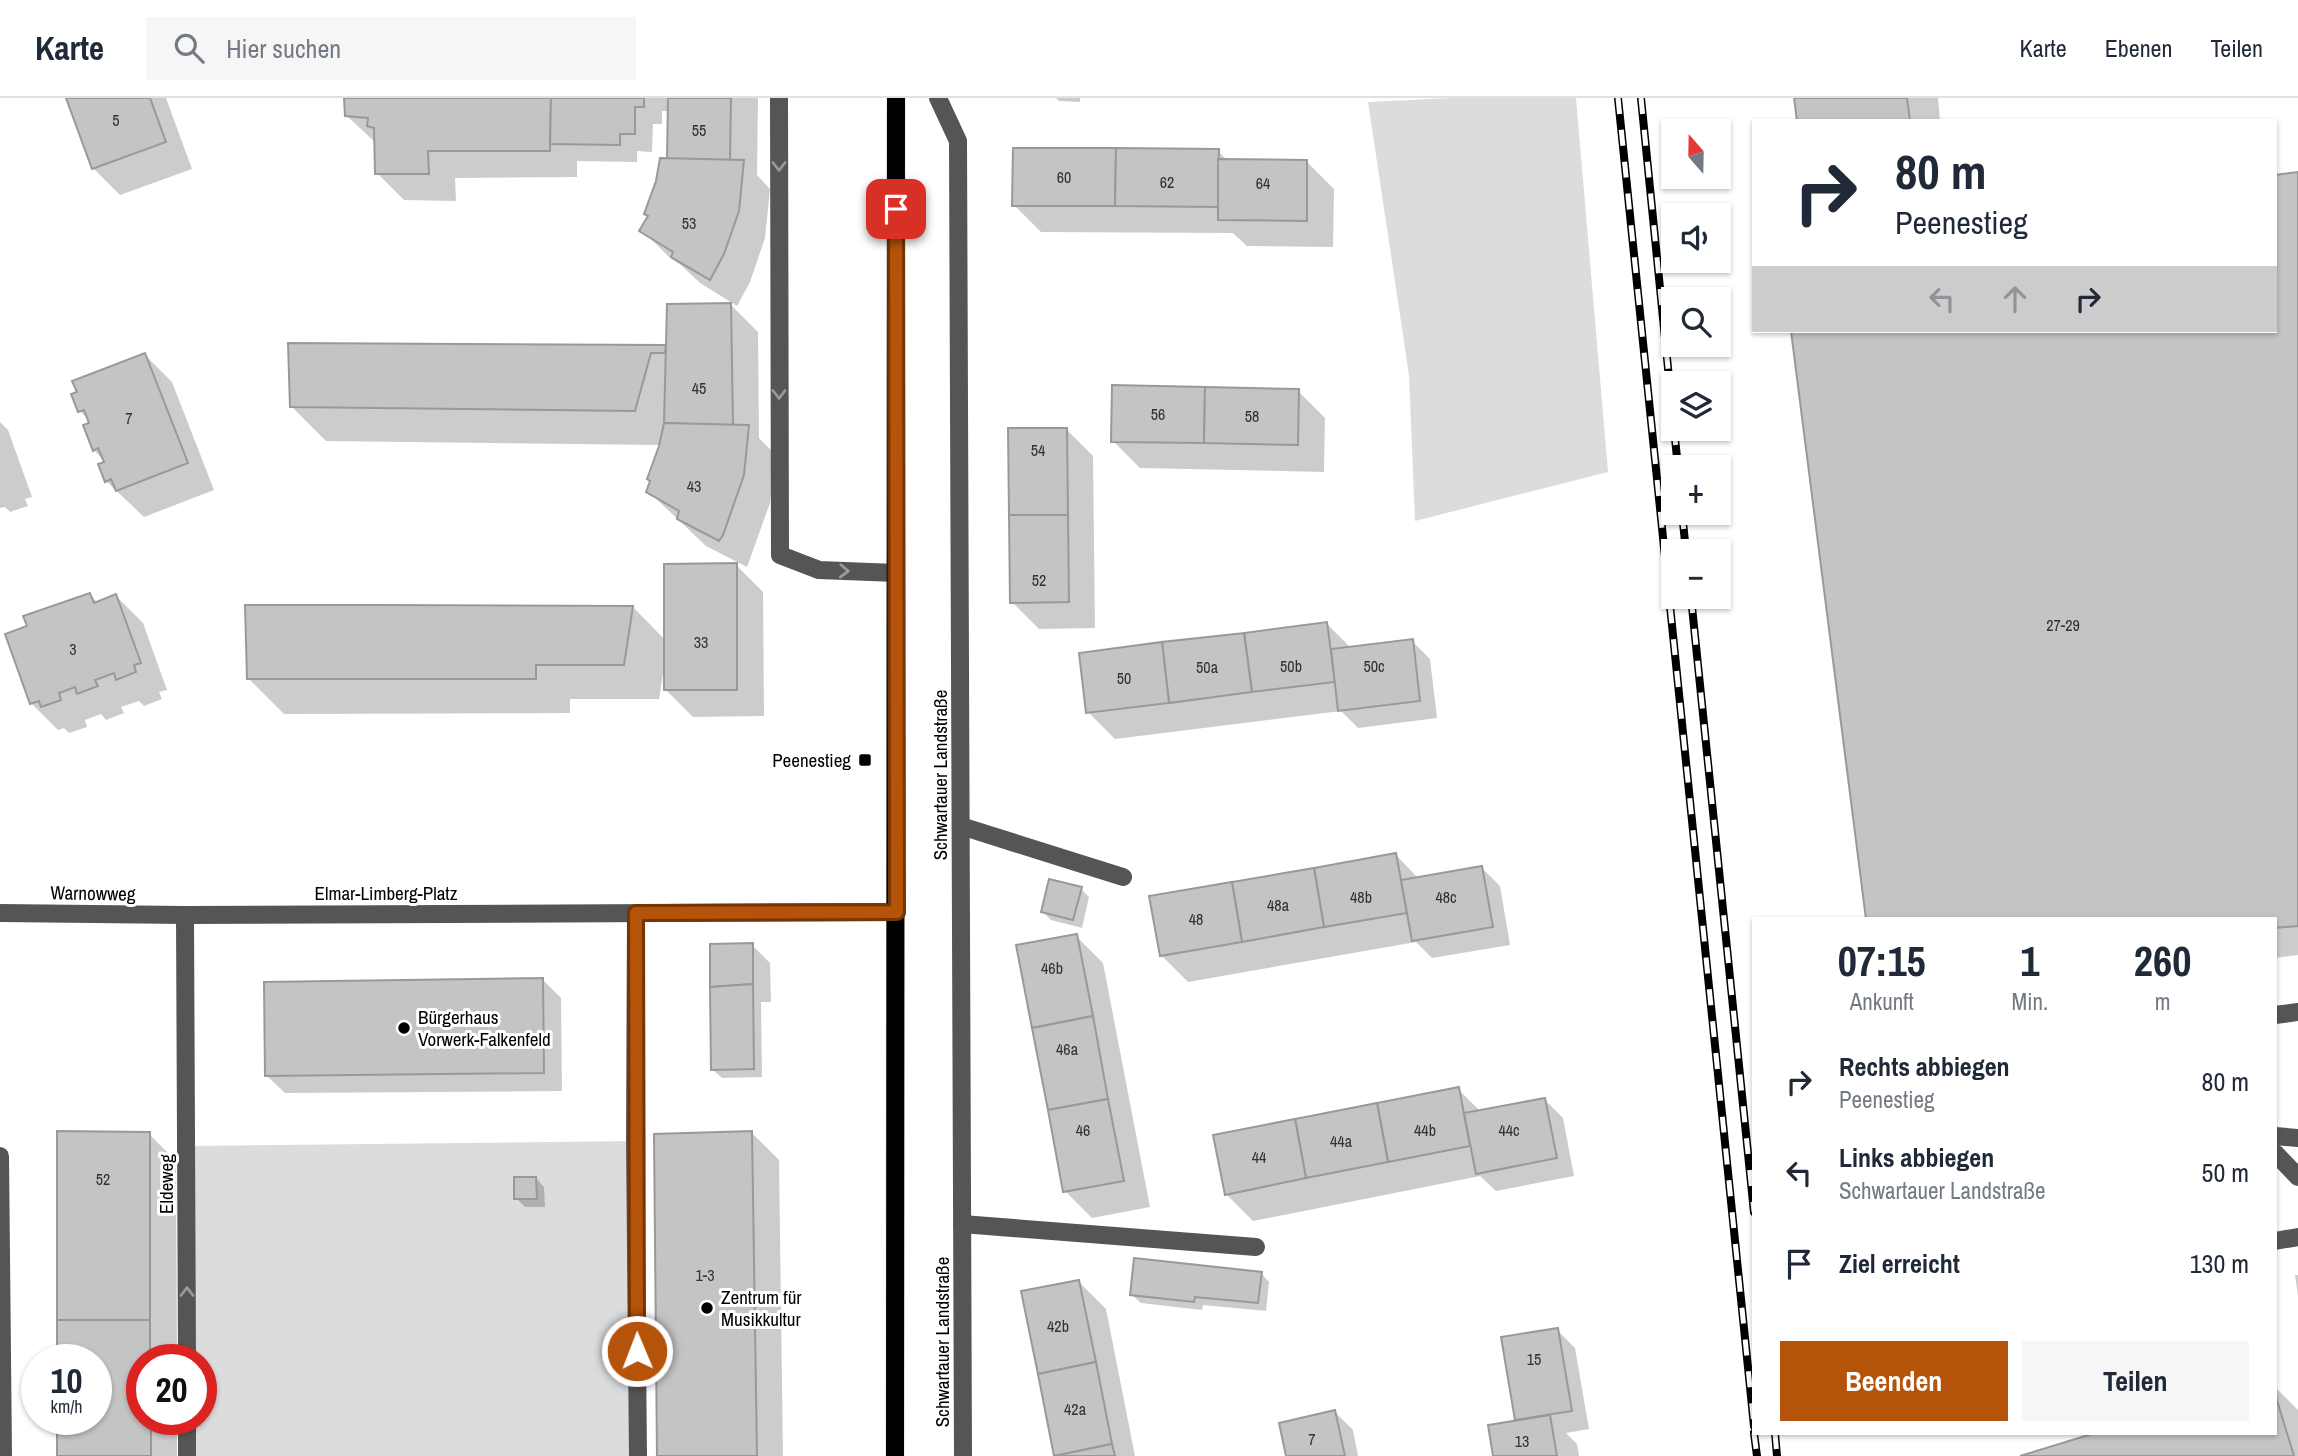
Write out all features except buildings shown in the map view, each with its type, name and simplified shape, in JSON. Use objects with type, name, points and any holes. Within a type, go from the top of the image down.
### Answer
[{"type":"main road","points":[[895,1456],[896,98]]},
{"type":"street","points":[[779,98],[780,555],[819,570],[896,573]]},
{"type":"street","name":"Schwartauer Landstraße","points":[[938,98],[958,141],[963,1456]]},
{"type":"street","points":[[961,827],[1123,877]]},
{"type":"street","points":[[638,1456],[636,913],[897,912]]},
{"type":"street","name":"Warnowweg","points":[[0,913],[193,915]]},
{"type":"street","name":"Elmar-Limberg-Platz","points":[[193,915],[636,913]]},
{"type":"street","name":"Eldeweg","points":[[187,1344],[184,1008],[193,915]]},
{"type":"street","points":[[2277,1015],[2298,1012]]},
{"type":"street","points":[[2277,1136],[2298,1138]]},
{"type":"street","points":[[2277,1155],[2298,1177]]},
{"type":"street","points":[[0,1156],[3,1456]]},
{"type":"street","points":[[962,1224],[1256,1247]]},
{"type":"street","points":[[2277,1241],[2298,1237]]},
{"type":"street","points":[[187,1435],[187,1456]]},
{"type":"shaded area","points":[[1452,98],[1576,98],[1608,472],[1415,521],[1409,375],[1368,102]]},
{"type":"shaded area","points":[[635,1141],[638,1456],[187,1456],[187,1435],[217,1435],[217,1344],[187,1344],[187,1146]]},
{"type":"railway","points":[[1618,98],[1752,1406]]},
{"type":"railway","points":[[1641,98],[1668,371]]},
{"type":"railway","points":[[1675,441],[1677,455]]},
{"type":"railway","points":[[1683,525],[1685,539]]},
{"type":"railway","points":[[1692,609],[1752,1192]]},
{"type":"railway","points":[[1754,1435],[1757,1456]]},
{"type":"railway","points":[[1775,1435],[1777,1456]]},
{"type":"place","name":"Peenestieg","points":[[865,760]]},
{"type":"place","name":"Bürgerhaus Vorwerk-Falkenfeld","points":[[404,1028]]},
{"type":"place","name":"Zentrum für Musikkultur","points":[[707,1308]]},
{"type":"route","points":[[637,1351],[636,913],[897,912],[896,209]]}]
